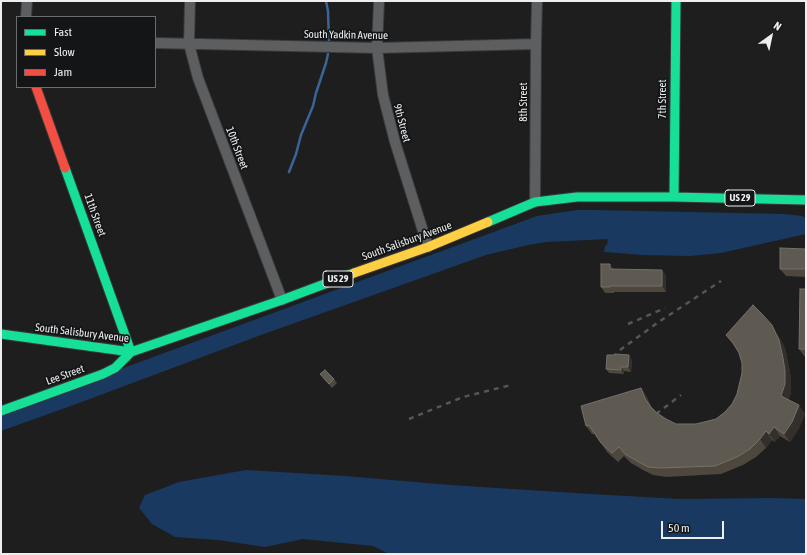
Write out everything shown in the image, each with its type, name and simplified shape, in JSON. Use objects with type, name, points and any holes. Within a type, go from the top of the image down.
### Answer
[{"type":"main road","name":"7th Street","points":[[674,197],[676,1]]},
{"type":"main road","name":"11th Street","points":[[36,88],[131,352]]},
{"type":"main road","name":"South Salisbury Avenue","points":[[1,334],[131,352],[282,300],[428,247],[535,202],[577,197],[674,197],[806,200]]},
{"type":"main road","name":"Lee Street","points":[[1,411],[103,374],[115,368],[131,352]]},
{"type":"street","points":[[26,16],[27,1]]},
{"type":"street","name":"10th Street","points":[[190,1],[189,44],[198,78],[282,300]]},
{"type":"street","name":"9th Street","points":[[379,1],[377,48],[383,95],[394,142],[428,247]]},
{"type":"street","name":"8th Street","points":[[535,202],[537,1]]},
{"type":"street","name":"South Yadkin Avenue","points":[[156,43],[377,48],[536,44]]},
{"type":"shaded area","points":[[577,210],[784,214],[802,216],[806,218],[806,234],[721,253],[690,256],[604,252],[608,239],[547,242],[486,255],[261,335],[1,431],[1,413],[537,216]]},
{"type":"shaded area","points":[[246,470],[345,476],[450,485],[681,499],[806,499],[806,554],[389,554],[373,546],[303,539],[265,547],[218,540],[175,537],[152,524],[139,508],[145,495],[179,482]]},
{"type":"building","points":[[780,248],[806,249],[806,269],[780,269]]},
{"type":"building","points":[[601,264],[610,264],[610,269],[662,270],[662,286],[601,287]]},
{"type":"building","points":[[800,289],[806,289],[806,349],[799,349]]},
{"type":"building","points":[[753,305],[772,325],[779,340],[785,371],[785,384],[781,396],[799,405],[792,422],[784,434],[774,427],[769,434],[766,431],[750,449],[737,457],[715,466],[660,468],[648,467],[625,454],[619,447],[612,453],[601,443],[589,425],[586,426],[581,406],[641,388],[650,406],[657,413],[676,424],[696,424],[716,419],[732,404],[737,394],[742,373],[742,363],[739,353],[726,335]]},
{"type":"building","points":[[607,355],[629,355],[628,367],[621,367],[621,370],[606,369]]},
{"type":"building","points":[[325,370],[334,379],[329,384],[320,374]]},
{"type":"waterway","points":[[326,1],[328,11],[329,43]]},
{"type":"waterway","points":[[289,172],[301,135],[313,106],[328,54]]},
{"type":"railway","points":[[620,350],[660,321],[721,281]]},
{"type":"railway","points":[[628,324],[665,308]]},
{"type":"railway","points":[[409,419],[463,397],[511,385]]},
{"type":"railway","points":[[648,420],[681,395]]},
{"type":"traffic: fast","points":[[674,197],[676,1]]},
{"type":"traffic: fast","points":[[1,411],[103,374],[115,368],[131,352],[65,168]]},
{"type":"traffic: fast","points":[[488,222],[535,202],[577,197],[674,197],[806,200]]},
{"type":"traffic: fast","points":[[1,334],[131,352],[282,300],[354,273]]},
{"type":"traffic: slow","points":[[354,273],[428,247],[488,222]]},
{"type":"traffic: jam","points":[[36,88],[65,168]]}]
